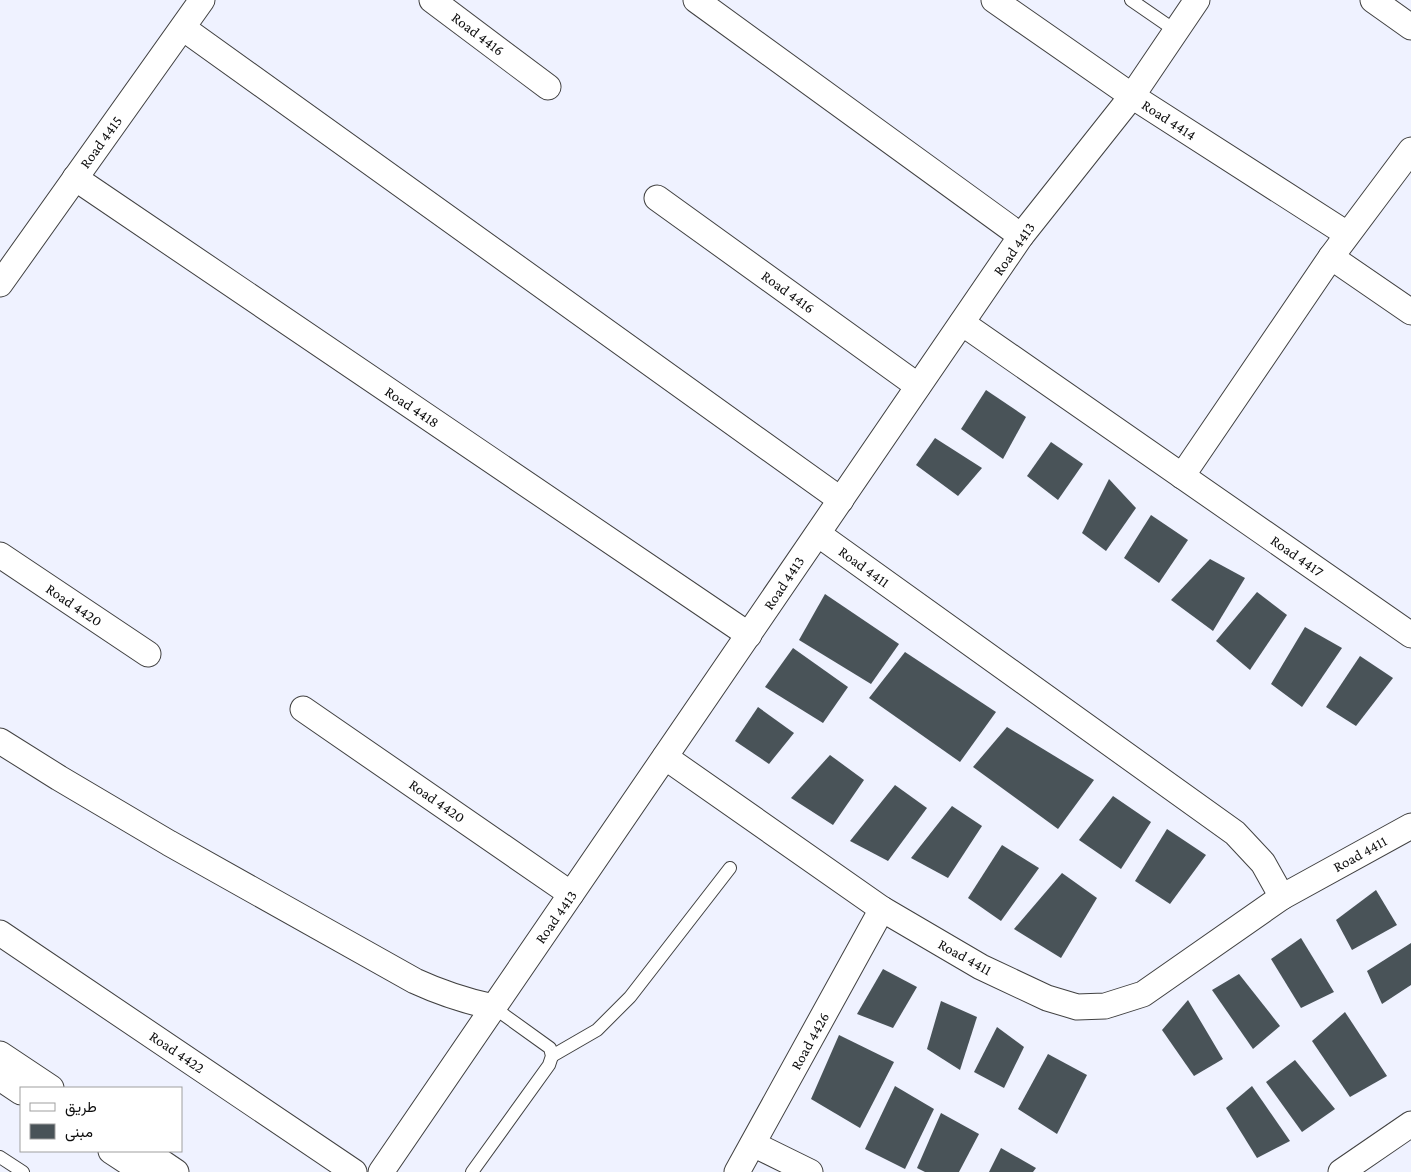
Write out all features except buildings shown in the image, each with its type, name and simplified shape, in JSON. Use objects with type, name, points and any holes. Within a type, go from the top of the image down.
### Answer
[{"type":"street","name":"Road 4415","points":[[0,284],[202,0]]},
{"type":"street","name":"Road 4416","points":[[432,0],[548,87]]},
{"type":"street","points":[[696,0],[1021,236]]},
{"type":"street","name":"Road 4414","points":[[994,0],[1132,96],[1347,234]]},
{"type":"street","name":"Road 4413","points":[[381,1172],[1021,236],[1132,96],[1197,0]]},
{"type":"street","points":[[1373,0],[1411,26]]},
{"type":"street","points":[[183,28],[841,500]]},
{"type":"street","points":[[1182,476],[1347,234],[1411,150]]},
{"type":"street","name":"Road 4418","points":[[75,178],[749,635]]},
{"type":"street","name":"Road 4416","points":[[657,198],[918,386]]},
{"type":"street","points":[[1332,257],[1411,312]]},
{"type":"street","name":"Road 4417","points":[[962,323],[1411,635]]},
{"type":"street","name":"Road 4411","points":[[818,534],[1235,833],[1263,863],[1282,897]]},
{"type":"street","name":"Road 4420","points":[[0,555],[148,654]]},
{"type":"street","name":"Road 4420","points":[[303,709],[571,894]]},
{"type":"street","points":[[0,741],[168,843],[415,981],[449,996],[493,1007]]},
{"type":"street","name":"Road 4411","points":[[665,757],[882,909],[982,967],[1047,998],[1077,1007],[1105,1006],[1143,994],[1282,897],[1411,827]]},
{"type":"street","name":"Road 4426","points":[[737,1172],[882,909]]},
{"type":"street","name":"Road 4422","points":[[0,933],[354,1172]]},
{"type":"street","points":[[0,1054],[50,1087]]},
{"type":"street","points":[[0,1078],[20,1091]]},
{"type":"street","points":[[1341,1172],[1411,1124]]},
{"type":"street","points":[[753,1144],[810,1172]]},
{"type":"street","points":[[113,1152],[143,1172]]},
{"type":"street","points":[[146,1152],[176,1172]]},
{"type":"lane","points":[[1131,0],[1176,31]]},
{"type":"lane","points":[[552,1056],[598,1030],[630,998],[730,868]]},
{"type":"lane","points":[[472,1172],[549,1065],[552,1056],[550,1048],[493,1007]]},
{"type":"lane","points":[[0,1157],[23,1172]]}]
